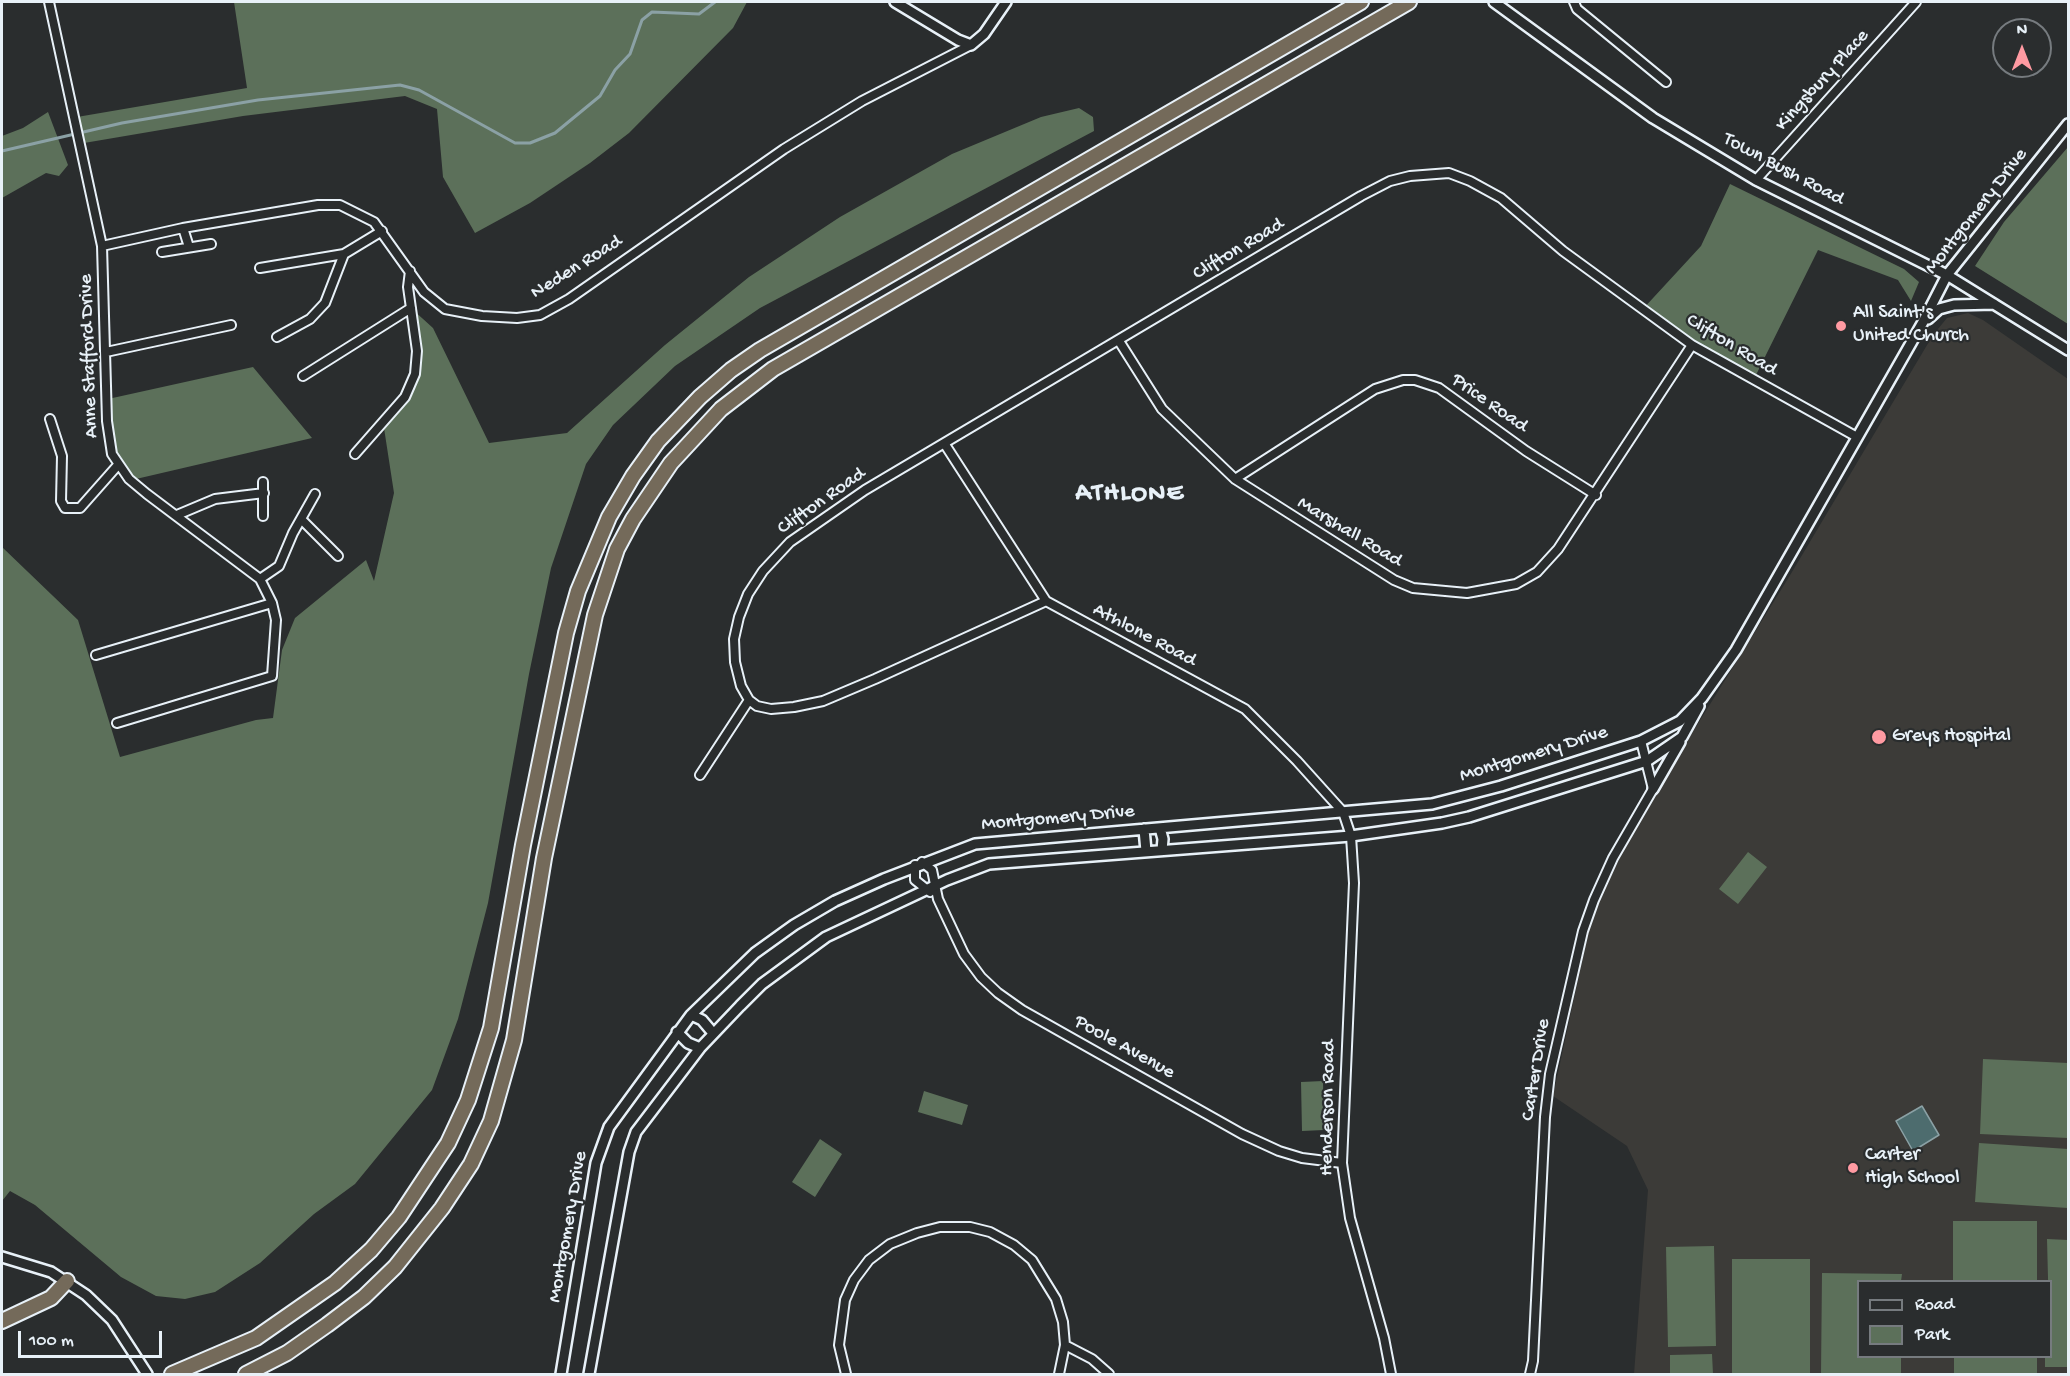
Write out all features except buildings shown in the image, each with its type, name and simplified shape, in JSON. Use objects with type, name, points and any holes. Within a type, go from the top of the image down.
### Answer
[{"type":"highway","points":[[172,1374],[256,1338],[334,1283],[370,1250],[399,1217],[448,1143],[468,1100],[491,1028],[553,687],[575,602],[609,517],[633,476],[658,441],[731,370],[769,344],[1361,2]]},
{"type":"highway","points":[[246,1374],[287,1353],[364,1297],[395,1267],[442,1208],[471,1164],[491,1121],[514,1040],[544,858],[595,615],[617,549],[633,519],[671,463],[721,409],[773,369],[1408,2]]},
{"type":"highway","points":[[2,1321],[51,1298],[67,1281]]},
{"type":"street","name":"Anne Stafford Drive","points":[[49,2],[102,246],[108,430],[112,454],[118,465],[147,494],[260,579],[272,603],[276,620],[272,676],[117,723]]},
{"type":"street","points":[[895,2],[958,40],[971,45]]},
{"type":"street","name":"Neden Road","points":[[102,246],[183,228],[331,203],[363,214],[382,231],[424,292],[445,309],[517,318],[540,315],[569,300],[784,149],[862,101],[971,45],[984,34],[1006,2]]},
{"type":"street","name":"Town Bush Road","points":[[1494,2],[1653,118],[1756,180],[1947,275],[2068,350]]},
{"type":"street","points":[[1574,2],[1577,9],[1666,82]]},
{"type":"street","name":"Kingsbury Place","points":[[1756,180],[1916,3]]},
{"type":"street","name":"Montgomery Drive","points":[[589,1374],[633,1138],[641,1124],[713,1033],[762,984],[826,937],[970,870],[1005,861],[1351,836],[1442,823],[1487,812],[1647,761],[1682,737],[1702,698],[1736,650],[1923,322],[1947,275],[2068,124]]},
{"type":"street","name":"Clifton Road","points":[[748,700],[741,686],[735,662],[734,639],[739,617],[748,594],[763,571],[790,542],[865,490],[1390,181],[1426,174],[1449,174],[1470,181],[1501,198],[1563,251],[1692,345],[1857,437]]},
{"type":"street","points":[[183,228],[189,247]]},
{"type":"street","points":[[260,268],[344,254],[382,231]]},
{"type":"street","points":[[162,252],[211,244]]},
{"type":"street","points":[[277,337],[310,319],[326,303],[344,254]]},
{"type":"street","points":[[355,454],[392,413],[410,388],[417,362],[408,287],[410,271]]},
{"type":"street","points":[[1923,322],[1939,309],[1954,305],[1996,304]]},
{"type":"street","points":[[303,376],[411,308]]},
{"type":"street","points":[[106,352],[231,325]]},
{"type":"street","name":"Marshall Road","points":[[1119,341],[1162,409],[1234,479],[1394,580],[1413,588],[1439,592],[1487,590],[1516,584],[1537,572],[1558,549],[1596,495],[1692,345]]},
{"type":"street","name":"Price Road","points":[[1234,479],[1375,389],[1391,383],[1415,380],[1439,388],[1526,451],[1596,495]]},
{"type":"street","points":[[50,419],[62,456],[61,501],[65,508],[80,508],[118,465]]},
{"type":"street","name":"Athlone Road","points":[[944,443],[1046,602],[1245,709],[1297,761],[1343,812],[1351,836]]},
{"type":"street","points":[[263,482],[263,516]]},
{"type":"street","points":[[177,515],[215,499],[264,493]]},
{"type":"street","points":[[260,579],[279,566],[292,533],[315,494]]},
{"type":"street","points":[[301,519],[338,556]]},
{"type":"street","points":[[700,775],[748,700],[757,706],[771,709],[823,701],[1046,602]]},
{"type":"street","points":[[96,655],[272,603]]},
{"type":"street","name":"Montgomery Drive","points":[[561,1374],[600,1147],[620,1108],[691,1015],[755,953],[794,925],[835,901],[919,864],[962,847],[991,841],[1432,804],[1480,792],[1641,741],[1672,726],[1702,698]]},
{"type":"street","points":[[1653,789],[1682,737]]},
{"type":"street","points":[[1641,741],[1653,789]]},
{"type":"street","points":[[1501,786],[1508,804]]},
{"type":"street","name":"Carter Drive","points":[[1530,1374],[1533,1361],[1545,1117],[1560,1025],[1583,931],[1594,900],[1613,858],[1653,789]]},
{"type":"street","points":[[1480,792],[1487,812]]},
{"type":"street","points":[[1160,828],[1163,839],[1162,850]]},
{"type":"street","points":[[1144,829],[1146,851]]},
{"type":"street","name":"Henderson Road","points":[[1351,836],[1354,883],[1342,1163],[1350,1218],[1384,1338],[1390,1374]]},
{"type":"street","name":"Poole Avenue","points":[[931,889],[932,870],[919,864],[915,880],[931,889],[938,899],[964,954],[981,977],[1022,1010],[1269,1147],[1302,1158],[1342,1163]]},
{"type":"street","points":[[691,1015],[702,1020],[713,1033]]},
{"type":"street","points":[[677,1032],[683,1040],[700,1048]]},
{"type":"street","points":[[846,1374],[839,1345],[845,1300],[854,1280],[869,1260],[890,1244],[940,1227],[970,1227],[990,1232],[1014,1245],[1032,1260],[1056,1299],[1063,1322],[1065,1345],[1059,1374]]},
{"type":"street","points":[[2,1257],[51,1272],[67,1281],[100,1307],[147,1374]]},
{"type":"street","points":[[1065,1345],[1092,1359],[1109,1374]]},
{"type":"shaded area","name":"Greys Hospital","points":[[1968,313],[1983,320],[2068,379],[2068,1374],[1634,1374],[1648,1190],[1627,1146],[1553,1096],[1593,910],[1617,858],[1658,788],[1789,577],[1933,335],[1947,318]]},
{"type":"green space","points":[[234,2],[747,2],[733,28],[629,133],[590,163],[530,203],[475,233],[443,177],[437,109],[405,96],[243,116],[84,143],[77,117],[247,88]]},
{"type":"green space","points":[[1079,108],[1093,117],[1094,131],[760,308],[675,366],[613,425],[586,464],[551,568],[529,674],[488,903],[458,1019],[432,1090],[355,1184],[314,1214],[260,1263],[215,1292],[185,1299],[156,1296],[121,1277],[35,1205],[10,1191],[2,1201],[2,547],[78,620],[120,757],[256,720],[273,718],[282,650],[295,618],[366,560],[374,581],[394,493],[384,428],[407,393],[413,369],[412,309],[433,328],[489,443],[567,433],[665,345],[749,277],[840,217],[952,154],[1041,117]]},
{"type":"green space","points":[[48,112],[68,165],[59,176],[46,173],[2,198],[2,136],[23,128]]},
{"type":"green space","points":[[2068,147],[2068,324],[1975,266],[2004,222]]},
{"type":"green space","points":[[1730,184],[1904,269],[1919,282],[1911,301],[1898,280],[1818,250],[1754,379],[1642,310],[1701,246]]},
{"type":"green space","points":[[253,367],[312,438],[136,479],[121,464],[111,437],[108,399]]},
{"type":"green space","points":[[1748,852],[1767,867],[1738,904],[1719,889]]},
{"type":"green space","points":[[1983,1059],[2068,1063],[2068,1138],[1980,1134]]},
{"type":"green space","points":[[1323,1081],[1324,1130],[1302,1131],[1301,1082]]},
{"type":"green space","points":[[924,1091],[968,1105],[962,1125],[918,1112]]},
{"type":"green space","points":[[820,1139],[842,1154],[815,1197],[792,1182]]},
{"type":"green space","points":[[1979,1143],[2068,1149],[2068,1208],[1975,1202]]},
{"type":"green space","points":[[1953,1221],[2037,1221],[2037,1280],[1953,1280]]},
{"type":"green space","points":[[2047,1239],[2068,1240],[2068,1367],[2045,1367],[2045,1358],[2052,1358],[2052,1280],[2048,1280]]},
{"type":"green space","points":[[1714,1246],[1716,1346],[1668,1347],[1666,1247]]},
{"type":"green space","points":[[1732,1259],[1810,1259],[1810,1374],[1732,1374]]},
{"type":"green space","points":[[1822,1273],[1902,1274],[1901,1280],[1857,1280],[1857,1358],[1901,1358],[1901,1374],[1821,1374]]},
{"type":"green space","points":[[1712,1354],[1713,1374],[1670,1374],[1670,1355]]},
{"type":"green space","points":[[1954,1358],[2037,1358],[2037,1374],[1954,1374]]},
{"type":"water","points":[[1922,1106],[1939,1135],[1913,1151],[1896,1121]]},
{"type":"waterway","points":[[2,151],[122,123],[258,100],[400,85],[419,90],[515,143],[530,143],[555,133],[600,96],[615,70],[630,54],[642,20],[652,12],[699,14],[715,2]]},
{"type":"place","name":"All Saint's United Church","points":[[1841,326]]},
{"type":"place","name":"Greys Hospital","points":[[1879,737]]},
{"type":"place","name":"Carter High School","points":[[1853,1168]]},
{"type":"district","name":"ATHLONE","points":[[1130,495]]}]
